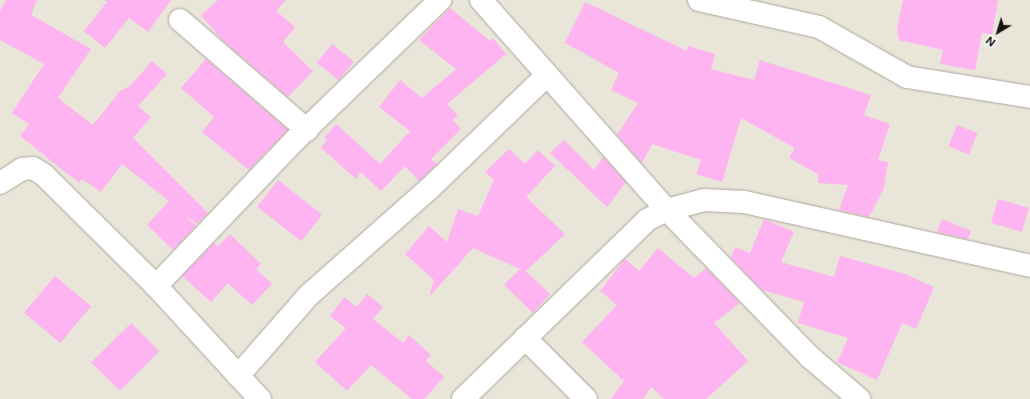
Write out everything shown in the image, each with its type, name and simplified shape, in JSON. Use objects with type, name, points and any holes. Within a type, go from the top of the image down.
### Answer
[{"type":"street","points":[[156,286],[307,130],[440,0]]},
{"type":"street","points":[[481,0],[667,210],[810,357],[859,399]]},
{"type":"street","points":[[699,0],[820,27],[907,76],[1030,97]]},
{"type":"street","points":[[180,20],[307,130]]},
{"type":"street","points":[[238,376],[309,295],[429,189],[547,75]]},
{"type":"street","points":[[0,183],[22,169],[33,168],[44,175],[156,286],[260,399]]},
{"type":"street","points":[[463,399],[647,220],[667,210],[704,200],[744,202],[1030,266]]},
{"type":"street","points":[[525,338],[586,399]]},
{"type":"building","points":[[6,0],[37,0],[31,15],[91,49],[58,98],[93,125],[120,91],[130,86],[152,61],[167,74],[138,106],[151,117],[133,138],[208,213],[197,224],[185,215],[196,226],[173,250],[147,225],[169,201],[122,164],[101,192],[82,179],[79,183],[20,136],[29,124],[12,113],[44,64],[0,40],[0,11]]},
{"type":"building","points":[[104,0],[171,0],[148,32],[129,18],[105,48],[84,31],[107,2]]},
{"type":"building","points":[[218,0],[286,0],[276,11],[295,27],[283,42],[313,71],[288,97],[222,40],[201,15]]},
{"type":"building","points":[[903,0],[998,0],[992,35],[982,33],[975,70],[940,64],[943,50],[899,40],[897,29]]},
{"type":"building","points":[[585,2],[687,51],[688,46],[715,54],[711,69],[754,80],[760,60],[871,95],[864,115],[890,124],[878,160],[888,162],[884,188],[869,217],[839,210],[848,185],[818,183],[818,174],[789,158],[795,148],[741,118],[722,182],[696,174],[701,160],[652,144],[642,163],[617,135],[638,103],[611,90],[619,73],[565,43]]},
{"type":"building","points":[[450,8],[490,41],[493,38],[506,54],[447,104],[458,115],[453,120],[461,129],[431,159],[437,164],[419,181],[405,166],[381,191],[361,172],[356,179],[321,148],[327,140],[324,138],[336,124],[380,164],[410,131],[379,107],[400,80],[422,98],[456,69],[419,40]]},
{"type":"building","points":[[332,44],[354,62],[339,80],[317,63]]},
{"type":"building","points":[[206,59],[288,130],[249,170],[202,132],[214,117],[181,88]]},
{"type":"building","points":[[957,125],[977,133],[969,155],[948,146]]},
{"type":"building","points":[[564,140],[594,170],[603,157],[626,182],[607,207],[550,153]]},
{"type":"building","points":[[509,149],[525,164],[538,150],[555,166],[526,197],[565,234],[526,271],[550,294],[533,313],[504,285],[520,269],[473,248],[429,297],[434,280],[405,254],[429,226],[447,242],[458,209],[478,216],[494,180],[485,172]]},
{"type":"building","points":[[278,180],[322,214],[301,241],[257,207]]},
{"type":"building","points":[[998,199],[1029,208],[1022,232],[991,223]]},
{"type":"building","points":[[764,219],[794,232],[781,262],[834,277],[840,256],[905,274],[934,287],[916,329],[902,323],[877,380],[837,362],[848,338],[798,323],[804,302],[762,290],[731,258],[735,247],[750,253]]},
{"type":"building","points":[[942,219],[971,231],[968,239],[937,232]]},
{"type":"building","points":[[230,234],[261,264],[256,269],[272,284],[252,305],[228,283],[211,302],[182,276],[214,243],[218,246]]},
{"type":"building","points":[[658,248],[694,278],[706,268],[740,303],[714,323],[748,361],[706,399],[664,399],[651,387],[643,399],[611,399],[624,381],[582,342],[617,305],[600,291],[625,259],[639,271]]},
{"type":"building","points":[[55,276],[91,306],[60,343],[24,313]]},
{"type":"building","points":[[367,294],[383,307],[373,319],[403,343],[409,335],[431,355],[426,361],[444,377],[424,399],[412,399],[371,365],[347,391],[315,362],[346,328],[330,316],[344,297],[357,307]]},
{"type":"building","points":[[131,323],[159,351],[120,391],[91,363]]}]
